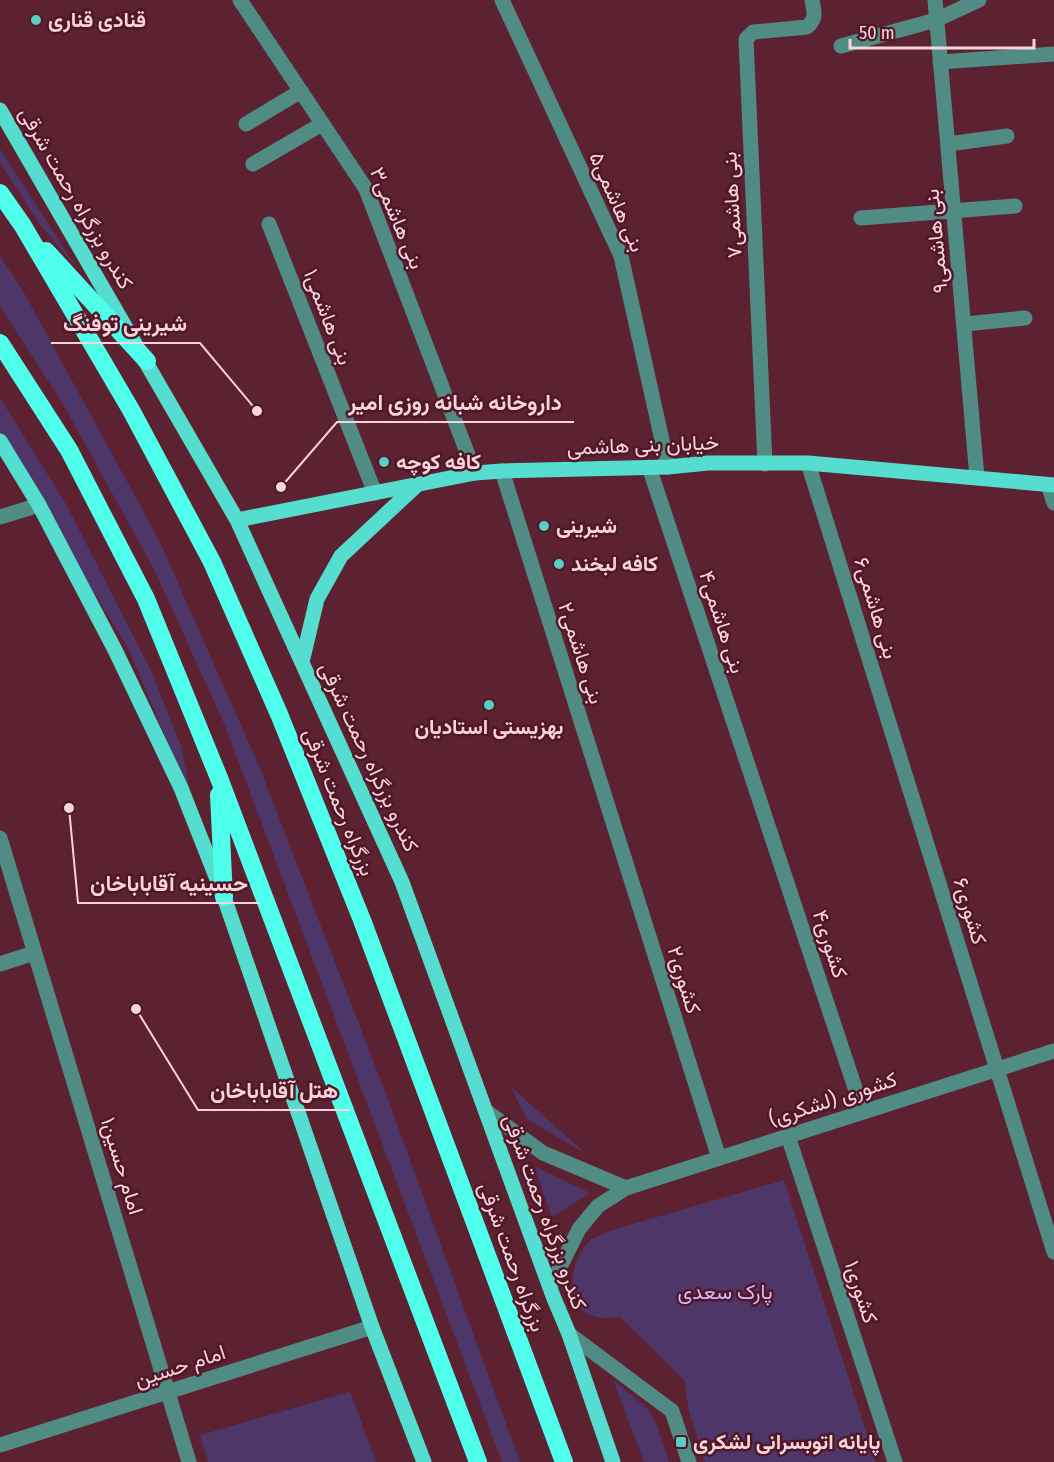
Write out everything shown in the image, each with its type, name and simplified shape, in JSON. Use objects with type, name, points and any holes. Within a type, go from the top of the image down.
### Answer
[{"type":"highway","name":"بزرگراه رحمت شرقی","points":[[0,193],[23,226],[130,410],[212,562],[279,714],[362,920],[564,1462]]},
{"type":"highway","points":[[23,226],[147,361]]},
{"type":"highway","points":[[0,343],[69,450],[146,599],[219,778],[478,1462]]},
{"type":"highway","points":[[219,778],[224,897]]},
{"type":"main road","name":"کندرو بزرگراه رحمت شرقی","points":[[0,110],[237,520],[402,882],[569,1334],[613,1462]]},
{"type":"main road","points":[[0,441],[39,505],[115,650],[176,778],[224,897],[372,1327],[424,1462]]},
{"type":"main road","name":"خیابان بنی هاشمی","points":[[237,520],[475,474],[502,471],[669,467],[708,463],[808,463],[1051,485]]},
{"type":"main road","points":[[302,662],[316,599],[341,556],[417,485]]},
{"type":"street","name":"بنی هاشمی۳","points":[[240,0],[366,189],[475,474]]},
{"type":"street","name":"بنی هاشمی۵","points":[[502,0],[621,256],[669,467]]},
{"type":"street","name":"بنی هاشمی۷","points":[[765,464],[746,39],[753,32],[807,27],[813,22],[812,0]]},
{"type":"street","name":"بنی هاشمی۹","points":[[935,0],[977,477]]},
{"type":"street","points":[[841,46],[936,20],[979,0]]},
{"type":"street","points":[[940,62],[1054,54]]},
{"type":"street","points":[[246,124],[301,91]]},
{"type":"street","points":[[253,165],[322,124]]},
{"type":"street","points":[[948,144],[1007,135]]},
{"type":"street","points":[[861,218],[1014,206]]},
{"type":"street","name":"بنی هاشمی۱","points":[[269,224],[375,493]]},
{"type":"street","points":[[965,324],[1025,318]]},
{"type":"street","name":"۶بنی هاشمی","points":[[808,463],[903,766]]},
{"type":"street","name":"۴بنی هاشمی","points":[[649,467],[756,789]]},
{"type":"street","name":"۲بنی هاشمی","points":[[502,471],[610,814]]},
{"type":"street","points":[[1051,485],[1054,503]]},
{"type":"street","points":[[0,517],[39,505]]},
{"type":"street","name":"کشوری۶","points":[[903,766],[1054,1252]]},
{"type":"street","name":"کشوری۴","points":[[756,789],[863,1112]]},
{"type":"street","name":"کشوری۲","points":[[610,814],[718,1158]]},
{"type":"street","name":"امام حسین۱","points":[[0,838],[189,1462]]},
{"type":"street","points":[[0,964],[34,953]]},
{"type":"street","name":"کشوری (لشکری)","points":[[550,1287],[579,1229],[598,1206],[626,1188],[1054,1051]]},
{"type":"street","points":[[486,1111],[543,1154],[626,1188]]},
{"type":"street","name":"۱کشوری","points":[[788,1136],[894,1462]]},
{"type":"street","name":"امام حسین","points":[[0,1445],[372,1327]]},
{"type":"street","points":[[569,1334],[672,1411],[689,1462]]},
{"type":"green space","points":[[0,149],[76,267],[41,226],[0,163]]},
{"type":"green space","points":[[0,256],[23,291],[159,540],[259,766],[389,1102],[520,1462],[502,1462],[225,726],[155,571],[63,404],[0,306]]},
{"type":"green space","points":[[0,398],[66,504],[152,673],[181,746],[192,800],[129,650],[0,438]]},
{"type":"green space","points":[[510,1086],[586,1154],[527,1119]]},
{"type":"green space","points":[[534,1166],[590,1193],[552,1217]]},
{"type":"green space","name":"پارک سعدی","points":[[784,1180],[876,1462],[705,1462],[689,1412],[684,1380],[620,1317],[600,1318],[586,1312],[578,1304],[574,1294],[572,1282],[578,1258],[584,1247],[594,1238],[609,1231]]},
{"type":"green space","points":[[613,1380],[647,1408],[656,1423],[669,1462],[644,1462]]},
{"type":"green space","points":[[350,1392],[376,1462],[208,1462],[200,1435]]},
{"type":"place","name":"قنادی قناری","points":[[36,20]]},
{"type":"place","name":"شیرینی توفنگ","points":[[257,411]]},
{"type":"place","name":"کافه کوچه","points":[[384,462]]},
{"type":"place","name":"داروخانه شبانه روزی امیر","points":[[281,487]]},
{"type":"place","name":"شیرینی","points":[[544,526]]},
{"type":"place","name":"کافه لبخند","points":[[559,564]]},
{"type":"place","name":"بهزیستی استادیان","points":[[489,705]]},
{"type":"place","name":"حسینیه آقاباباخان","points":[[69,808]]},
{"type":"place","name":"هتل آقاباباخان","points":[[136,1009]]},
{"type":"place","name":"پایانه اتوبسرانی لشکری","points":[[681,1442]]}]
